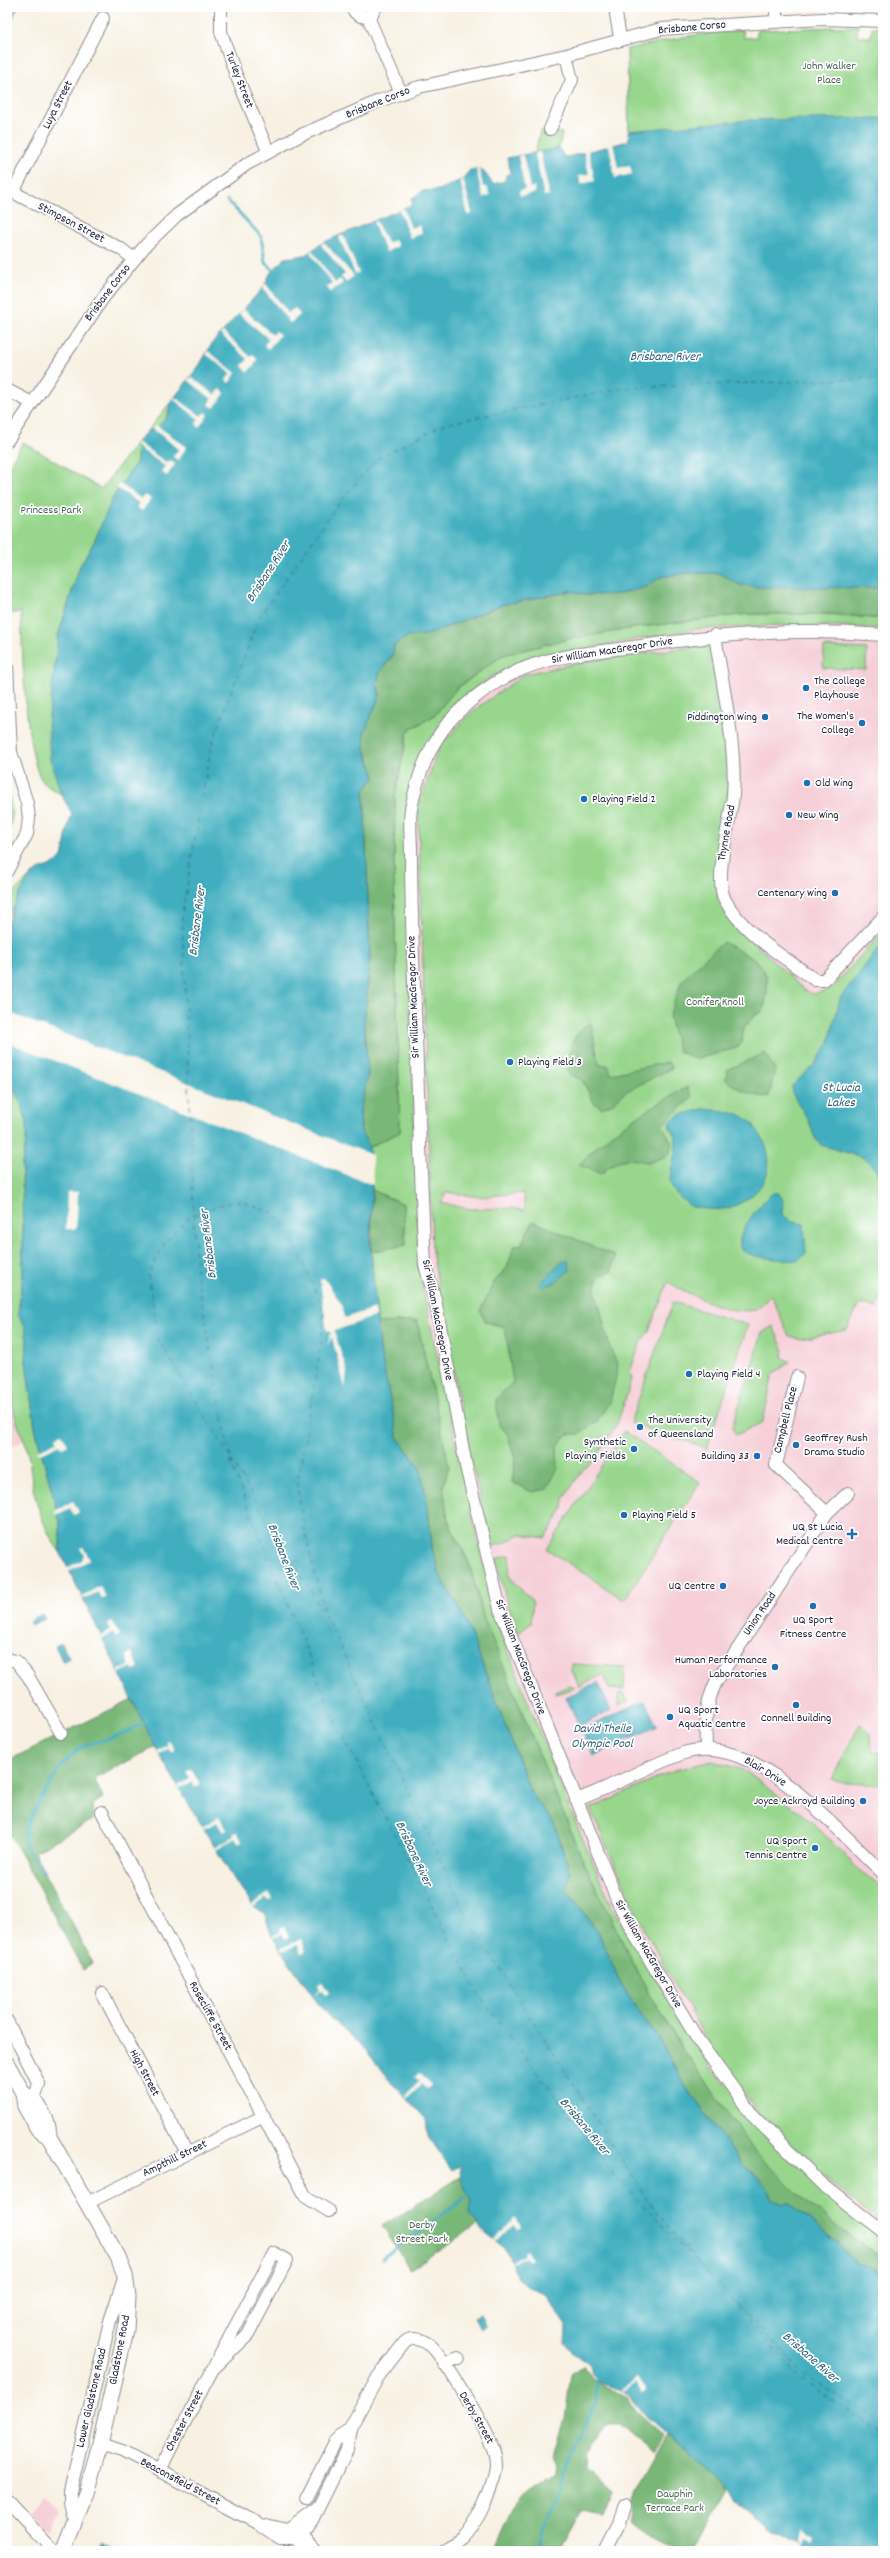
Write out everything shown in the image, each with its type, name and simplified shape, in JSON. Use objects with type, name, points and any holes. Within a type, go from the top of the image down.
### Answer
[{"type":"main road","name":"Gladstone Road","points":[[9,2072],[29,2096],[25,2106],[38,2129],[48,2137],[118,2257],[125,2275],[128,2296],[128,2319],[100,2444],[75,2522],[63,2551]]},
{"type":"street","name":"Turley Street","points":[[221,7],[221,32],[234,70],[268,151]]},
{"type":"street","points":[[352,7],[358,15],[368,17]]},
{"type":"street","points":[[368,17],[376,7]]},
{"type":"street","points":[[619,7],[616,14],[620,38]]},
{"type":"street","points":[[776,7],[776,21]]},
{"type":"street","points":[[368,17],[400,93]]},
{"type":"street","name":"Luya Street","points":[[10,191],[103,18]]},
{"type":"street","name":"Brisbane Corso","points":[[7,441],[103,298],[134,259],[177,215],[268,151],[400,93],[566,55],[620,38],[661,29],[822,19],[883,21]]},
{"type":"street","points":[[550,129],[572,80],[566,55]]},
{"type":"street","name":"Stimpson Street","points":[[10,191],[121,249],[134,259]]},
{"type":"street","points":[[7,390],[32,403]]},
{"type":"street","name":"Sir William MacGregor Drive","points":[[883,635],[835,631],[778,631],[715,636],[565,656],[522,667],[499,679],[454,716],[433,745],[418,780],[411,812],[413,950],[427,1277],[435,1299],[466,1466],[500,1609],[617,1900],[633,1932],[721,2073],[753,2116],[780,2145],[822,2184],[883,2232]]},
{"type":"street","name":"Thynne Road","points":[[715,636],[734,772],[733,797],[721,865],[724,898],[739,921],[815,980],[824,980],[883,917]]},
{"type":"street","points":[[7,665],[11,752],[27,803],[29,818],[27,834],[7,871]]},
{"type":"street","name":"Campbell Place","points":[[797,1377],[776,1465],[827,1513]]},
{"type":"street","name":"Union Road","points":[[706,1749],[705,1718],[707,1700],[716,1682],[827,1513],[848,1493]]},
{"type":"street","points":[[7,1659],[16,1661],[28,1676],[61,1733]]},
{"type":"street","name":"Blair Drive","points":[[576,1800],[685,1753],[706,1749],[729,1753],[751,1762],[785,1783],[883,1873]]},
{"type":"street","name":"Rosecliffe Street","points":[[102,1812],[306,2197],[329,2211]]},
{"type":"street","name":"High Street","points":[[102,1993],[187,2153]]},
{"type":"street","name":"Gladstone Road","points":[[7,2021],[39,2084],[29,2096]]},
{"type":"street","name":"Ampthill Street","points":[[87,2203],[264,2116]]},
{"type":"street","name":"Chester Street","points":[[159,2471],[211,2371],[274,2253],[287,2260],[247,2337],[211,2371]]},
{"type":"street","name":"Lower Gladstone Road","points":[[75,2522],[70,2492],[110,2321],[125,2275]]},
{"type":"street","points":[[256,2286],[270,2293]]},
{"type":"street","name":"Derby Street","points":[[350,2428],[378,2376],[403,2343],[409,2339],[428,2344],[444,2364],[488,2435],[496,2463],[492,2483],[468,2532],[459,2542],[443,2551]]},
{"type":"street","points":[[444,2364],[458,2358]]},
{"type":"street","points":[[306,2499],[335,2442],[350,2428]]},
{"type":"street","points":[[293,2535],[316,2509],[347,2450],[350,2428]]},
{"type":"street","name":"Beaconsfield Street","points":[[100,2444],[122,2452],[257,2523],[293,2535]]},
{"type":"street","points":[[7,2501],[54,2551]]},
{"type":"street","points":[[605,2551],[619,2524],[624,2506]]},
{"type":"street","points":[[293,2535],[305,2551]]},
{"type":"street","points":[[293,2535],[317,2551]]},
{"type":"shaded area","name":"The University of Queensland","points":[[740,585],[883,588],[883,2278],[743,2165],[684,2084],[380,1350],[375,1308],[361,1131],[373,714]]},
{"type":"shaded area","points":[[7,1357],[12,1370],[14,1410],[19,1431],[24,1440],[7,1449]]},
{"type":"shaded area","points":[[43,2498],[59,2510],[51,2530],[46,2529],[31,2512]]},
{"type":"green space","points":[[7,7],[18,7],[9,26],[7,25]]},
{"type":"green space","name":"John Walker Place","points":[[858,26],[857,36],[871,37],[872,27],[883,29],[883,136],[549,172],[540,152],[535,153],[540,131],[562,133],[559,148],[563,156],[567,157],[629,141],[627,49],[688,36],[743,30],[744,38],[757,37],[757,30]]},
{"type":"green space","points":[[170,403],[170,408],[163,422],[155,429],[146,432]]},
{"type":"green space","name":"Princess Park","points":[[138,441],[137,461],[113,497],[95,540],[80,566],[58,636],[55,671],[57,780],[61,794],[51,789],[43,782],[37,769],[28,727],[22,650],[21,612],[7,614],[7,469],[23,442],[101,489]]},
{"type":"green space","points":[[684,573],[720,573],[740,585],[883,588],[883,619],[829,614],[748,614],[641,627],[568,639],[503,655],[456,689],[435,715],[408,731],[395,797],[394,875],[400,1132],[369,1147],[361,1131],[360,1111],[368,1074],[364,1024],[370,959],[364,789],[375,777],[365,749],[364,733],[380,695],[377,684],[379,674],[393,655],[394,645],[407,637],[430,634],[501,605],[571,591],[586,595],[645,587],[660,577]]},
{"type":"green space","points":[[748,614],[829,614],[883,619],[883,629],[784,625],[695,629],[565,652],[520,663],[489,678],[455,706],[429,743],[415,778],[409,975],[419,1270],[465,1486],[500,1630],[568,1805],[614,1911],[711,2068],[883,2238],[883,2257],[855,2240],[796,2193],[754,2151],[679,2043],[637,1972],[580,1854],[484,1619],[469,1563],[448,1521],[443,1486],[449,1466],[417,1321],[377,1323],[371,1252],[406,1244],[403,1204],[372,1190],[369,1147],[400,1132],[394,875],[395,797],[408,731],[435,715],[456,689],[503,655],[568,639],[641,627]]},
{"type":"green space","points":[[705,645],[715,655],[730,774],[718,898],[742,931],[804,990],[813,994],[831,989],[883,931],[883,1299],[880,1298],[877,1308],[860,1303],[847,1330],[800,1339],[789,1336],[771,1295],[757,1308],[748,1311],[737,1310],[725,1308],[699,1298],[668,1282],[648,1333],[641,1341],[630,1372],[632,1379],[617,1424],[592,1463],[584,1468],[564,1498],[563,1509],[545,1538],[520,1534],[505,1543],[492,1546],[466,1439],[432,1251],[418,808],[439,747],[474,710],[525,674],[582,662]],"holes":[[[446,1192],[479,1197],[523,1193],[525,1211],[513,1208],[470,1209],[441,1203]]]},
{"type":"green space","points":[[824,647],[867,649],[866,670],[823,668]]},
{"type":"green space","points":[[7,789],[13,812],[7,841]]},
{"type":"green space","points":[[33,873],[12,910],[7,928],[7,899]]},
{"type":"green space","name":"Conifer Knoll","points":[[723,942],[755,960],[766,974],[767,984],[763,1011],[754,1016],[744,1027],[742,1042],[737,1048],[697,1059],[679,1052],[669,1017],[682,980]]},
{"type":"green space","points":[[591,1023],[599,1065],[608,1065],[611,1074],[668,1062],[672,1068],[625,1092],[613,1103],[602,1108],[594,1103],[583,1081],[568,1073],[572,1044],[579,1032]]},
{"type":"green space","points":[[765,1053],[775,1070],[769,1096],[758,1096],[746,1092],[735,1087],[726,1080],[727,1070]]},
{"type":"green space","points":[[7,1078],[20,1101],[27,1122],[26,1142],[22,1163],[23,1274],[18,1314],[25,1327],[27,1341],[26,1362],[35,1428],[60,1522],[60,1552],[47,1529],[35,1496],[28,1452],[14,1411],[12,1377],[7,1357],[7,1269],[10,1244],[7,1220]]},
{"type":"green space","points":[[687,1087],[692,1097],[662,1125],[672,1143],[669,1155],[648,1163],[628,1159],[623,1160],[601,1174],[579,1165],[590,1153],[616,1131],[644,1112]]},
{"type":"green space","points":[[372,1190],[403,1204],[406,1245],[371,1252]]},
{"type":"green space","points":[[533,1221],[615,1256],[611,1272],[599,1276],[595,1289],[610,1348],[618,1365],[610,1401],[597,1421],[580,1434],[567,1434],[557,1447],[558,1468],[547,1489],[532,1492],[512,1482],[515,1460],[508,1435],[499,1424],[496,1399],[513,1382],[505,1327],[486,1322],[480,1311],[494,1282],[507,1268],[514,1246],[520,1246]]},
{"type":"green space","name":"Playing Field 4","points":[[673,1302],[748,1325],[707,1448],[630,1423]]},
{"type":"green space","points":[[417,1321],[449,1466],[443,1486],[448,1521],[469,1563],[484,1619],[580,1854],[637,1972],[679,2043],[754,2151],[796,2193],[855,2240],[883,2257],[883,2278],[873,2268],[858,2264],[852,2257],[842,2251],[841,2246],[789,2203],[782,2204],[771,2197],[768,2189],[743,2165],[684,2084],[659,2039],[637,2010],[619,1980],[608,1954],[589,1918],[566,1890],[570,1872],[554,1823],[530,1791],[469,1629],[457,1603],[440,1576],[432,1548],[428,1507],[420,1468],[398,1438],[380,1350],[377,1323]]},
{"type":"green space","points":[[773,1326],[784,1351],[782,1357],[790,1362],[773,1374],[763,1422],[736,1435],[732,1427],[762,1333]]},
{"type":"green space","name":"Playing Field 5","points":[[624,1431],[700,1482],[624,1600],[547,1549]]},
{"type":"green space","points":[[510,1555],[509,1576],[533,1602],[531,1623],[519,1633],[507,1603],[496,1559]]},
{"type":"green space","points":[[572,1664],[625,1667],[624,1690],[609,1689],[604,1674],[579,1687],[572,1670]]},
{"type":"green space","points":[[569,1686],[575,1688],[555,1694],[555,1692]]},
{"type":"green space","points":[[619,1693],[624,1694],[628,1702],[619,1706]]},
{"type":"green space","points":[[132,1699],[156,1747],[94,1778],[103,1798],[92,1805],[93,1820],[34,1852],[93,1963],[83,1970],[7,1828],[7,1761]]},
{"type":"green space","points":[[860,1724],[871,1734],[872,1752],[883,1753],[883,1785],[845,1783],[832,1779]]},
{"type":"green space","points":[[712,1761],[744,1770],[812,1822],[860,1871],[883,1887],[883,2225],[826,2179],[757,2111],[704,2036],[643,1927],[590,1809],[675,1770]]},
{"type":"green space","name":"Derby Street Park","points":[[462,2176],[471,2197],[473,2215],[478,2225],[410,2269],[382,2226]]},
{"type":"green space","points":[[583,2366],[591,2379],[628,2397],[635,2409],[662,2436],[652,2453],[619,2425],[605,2425],[588,2450],[587,2468],[613,2491],[604,2514],[583,2510],[563,2546],[563,2551],[494,2551],[520,2495],[553,2479],[557,2469],[553,2458],[565,2419],[571,2374]]},
{"type":"green space","name":"Dauphin Terrace Park","points":[[666,2434],[723,2483],[726,2491],[693,2551],[667,2545],[650,2537],[629,2521],[632,2502],[629,2500]]},
{"type":"water","name":"Brisbane River","points":[[883,118],[883,588],[760,587],[740,585],[720,573],[684,573],[660,577],[646,587],[619,594],[586,595],[571,591],[501,605],[430,634],[407,637],[394,645],[393,654],[379,674],[377,684],[380,695],[364,733],[365,749],[375,778],[364,790],[370,959],[364,1024],[368,1074],[360,1111],[361,1131],[369,1147],[372,1190],[370,1240],[380,1350],[398,1438],[420,1468],[428,1507],[432,1548],[440,1576],[457,1603],[469,1629],[530,1791],[554,1823],[570,1873],[566,1890],[589,1918],[608,1954],[619,1980],[637,2010],[659,2039],[684,2084],[743,2165],[768,2189],[771,2197],[782,2204],[789,2203],[841,2246],[842,2251],[852,2257],[858,2264],[870,2266],[883,2278],[883,2551],[814,2551],[800,2538],[770,2532],[751,2513],[734,2503],[723,2483],[646,2416],[630,2396],[621,2389],[597,2381],[591,2375],[589,2365],[572,2352],[565,2344],[566,2326],[545,2294],[529,2288],[518,2279],[506,2249],[482,2231],[470,2213],[472,2201],[463,2184],[460,2166],[452,2170],[428,2136],[426,2119],[389,2080],[365,2049],[327,2015],[281,1951],[272,1936],[265,1915],[254,1907],[237,1884],[161,1758],[60,1552],[60,1522],[35,1428],[26,1362],[27,1341],[25,1327],[18,1314],[23,1274],[22,1163],[26,1142],[27,1122],[20,1101],[7,1078],[7,928],[11,914],[27,881],[37,871],[54,864],[62,856],[68,825],[72,814],[61,794],[50,759],[48,724],[58,636],[80,566],[95,540],[113,497],[137,461],[138,441],[146,432],[156,428],[165,419],[169,413],[170,403],[199,366],[213,342],[263,288],[271,272],[285,258],[305,255],[324,242],[413,204],[411,199],[422,191],[439,190],[463,179],[470,170],[482,170],[493,184],[505,181],[506,175],[511,173],[507,158],[559,148],[563,156],[567,157],[629,141],[628,131],[749,120]]},
{"type":"water","name":"St Lucia Lakes","points":[[883,942],[883,1178],[865,1158],[821,1145],[815,1138],[809,1121],[792,1093],[792,1086],[815,1064],[829,1042],[840,998]]},
{"type":"water","points":[[703,1109],[728,1112],[745,1118],[758,1130],[766,1147],[769,1158],[768,1169],[760,1187],[753,1195],[732,1207],[712,1209],[692,1207],[674,1191],[671,1184],[670,1177],[676,1138],[670,1127],[670,1121],[679,1115]]},
{"type":"water","points":[[773,1193],[779,1193],[783,1200],[782,1214],[792,1222],[804,1224],[806,1253],[797,1261],[752,1255],[742,1250],[740,1244],[744,1228],[755,1211]]},
{"type":"water","points":[[568,1260],[570,1270],[556,1282],[544,1287],[540,1284],[560,1263]]},
{"type":"water","points":[[42,1614],[45,1619],[31,1625],[29,1621]]},
{"type":"water","points":[[61,1643],[69,1658],[63,1662],[55,1646]]},
{"type":"water","points":[[598,1682],[611,1711],[579,1726],[566,1697]]},
{"type":"water","name":"David Theile Olympic Pool","points":[[645,1701],[657,1726],[593,1756],[581,1730]]},
{"type":"water","points":[[480,2314],[486,2326],[481,2329],[474,2317]]},
{"type":"water","points":[[101,2542],[118,2551],[97,2551]]},
{"type":"pier","points":[[613,143],[618,168],[630,166],[632,174],[615,178],[609,145]]},
{"type":"pier","points":[[588,150],[595,181],[581,184],[579,176],[589,174],[584,151]]},
{"type":"pier","points":[[540,152],[549,195],[544,196],[535,153]]},
{"type":"pier","points":[[523,155],[530,188],[534,187],[535,193],[520,196],[519,191],[525,189],[518,156]]},
{"type":"pier","points":[[479,168],[483,187],[487,187],[490,196],[483,197],[476,169]]},
{"type":"pier","points":[[463,179],[472,214],[468,215],[460,180]]},
{"type":"pier","points":[[403,208],[411,228],[419,225],[422,233],[410,238],[399,209]]},
{"type":"pier","points":[[376,221],[387,243],[395,240],[398,246],[386,252],[373,223]]},
{"type":"pier","points":[[343,235],[359,273],[355,274],[339,237]]},
{"type":"pier","points":[[324,242],[354,276],[346,282],[341,277],[345,274],[321,245]]},
{"type":"pier","points":[[312,250],[335,283],[340,279],[343,283],[330,292],[327,287],[332,283],[310,252]]},
{"type":"pier","points":[[265,283],[288,313],[295,308],[300,315],[290,323],[263,288]]},
{"type":"pier","points":[[243,309],[273,335],[276,331],[280,335],[268,349],[264,345],[269,339],[239,314]]},
{"type":"pier","points":[[223,332],[251,357],[253,355],[258,360],[248,372],[242,366],[248,359],[220,334]]},
{"type":"pier","points":[[208,351],[236,373],[229,383],[226,380],[231,373],[206,354]]},
{"type":"pier","points":[[191,377],[215,395],[220,389],[225,393],[214,408],[208,404],[212,399],[188,380]]},
{"type":"pier","points":[[175,397],[201,416],[205,412],[208,415],[199,427],[196,424],[199,419],[173,399]]},
{"type":"pier","points":[[156,425],[187,447],[178,460],[173,457],[179,449],[152,428]]},
{"type":"pier","points":[[137,442],[167,463],[170,460],[175,464],[167,476],[161,472],[165,466],[136,446]]},
{"type":"pier","points":[[120,484],[141,499],[145,495],[151,499],[142,511],[137,507],[139,503],[117,488]]},
{"type":"pier","points":[[7,1012],[372,1155],[373,1185],[7,1042]]},
{"type":"pier","points":[[67,1192],[78,1192],[76,1229],[66,1229]]},
{"type":"pier","points":[[324,1278],[342,1305],[345,1318],[375,1308],[376,1316],[334,1331],[347,1371],[345,1388],[332,1337],[327,1346],[331,1333],[330,1330],[327,1331],[320,1280]]},
{"type":"pier","points":[[62,1434],[68,1445],[62,1448],[60,1444],[39,1454],[37,1451],[58,1441],[56,1437]]},
{"type":"pier","points":[[73,1501],[79,1512],[74,1515],[70,1508],[56,1515],[55,1511]]},
{"type":"pier","points":[[83,1547],[90,1560],[68,1571],[66,1569],[82,1560],[84,1555],[80,1548]]},
{"type":"pier","points":[[100,1586],[106,1597],[102,1598],[98,1592],[83,1599],[82,1597]]},
{"type":"pier","points":[[112,1622],[120,1635],[116,1638],[113,1633],[102,1639],[101,1636],[111,1630],[108,1625]]},
{"type":"pier","points":[[132,1652],[139,1668],[134,1671],[132,1667],[119,1673],[118,1671],[130,1665],[126,1655]]},
{"type":"pier","points":[[169,1740],[175,1750],[171,1752],[169,1748],[159,1754],[157,1751],[168,1745],[166,1742]]},
{"type":"pier","points":[[191,1769],[200,1784],[195,1787],[192,1781],[179,1789],[178,1786],[190,1779],[186,1772]]},
{"type":"pier","points":[[219,1817],[227,1830],[223,1832],[217,1822],[203,1829],[202,1827]]},
{"type":"pier","points":[[237,1832],[242,1841],[238,1843],[235,1838],[216,1849],[214,1847],[234,1836],[233,1834]]},
{"type":"pier","points":[[269,1893],[273,1899],[269,1901],[266,1898],[254,1907],[252,1905]]},
{"type":"pier","points":[[284,1926],[289,1937],[285,1939],[282,1933],[273,1938],[272,1936],[281,1931],[280,1928]]},
{"type":"pier","points":[[301,1939],[306,1951],[301,1953],[298,1945],[281,1951],[280,1949]]},
{"type":"pier","points":[[322,1982],[329,1993],[325,1995],[321,1990],[313,1995],[320,1989],[318,1985]]},
{"type":"pier","points":[[419,2073],[431,2085],[427,2089],[421,2084],[407,2098],[405,2096],[419,2081],[415,2077]]},
{"type":"pier","points":[[516,2217],[521,2227],[517,2229],[514,2224],[497,2242],[494,2241]]},
{"type":"pier","points":[[526,2249],[532,2259],[528,2261],[525,2256],[512,2263],[511,2261],[524,2254],[523,2251]]},
{"type":"pier","points":[[637,2378],[646,2390],[642,2393],[635,2382],[623,2391],[621,2389]]},
{"type":"pier","points":[[802,2528],[814,2534],[812,2539],[806,2535],[803,2540],[800,2538]]},
{"type":"waterway","points":[[227,200],[261,236],[265,262],[273,270]]},
{"type":"waterway","points":[[44,1872],[29,1852],[25,1843],[25,1838],[31,1818],[55,1776],[64,1764],[79,1749],[120,1735],[144,1723]]},
{"type":"waterway","points":[[382,2259],[469,2195]]},
{"type":"waterway","points":[[538,2551],[547,2515],[595,2402],[597,2381]]},
{"type":"ferry route","points":[[883,378],[624,388],[444,424],[378,458],[339,503],[259,617],[211,747],[182,914],[196,1270],[232,1467],[336,1723],[478,1993],[615,2176],[807,2378],[883,2423]]},
{"type":"ferry route","points":[[230,1457],[159,1341],[148,1275],[165,1243],[188,1218],[222,1204],[241,1201],[276,1214],[298,1251],[324,1311],[321,1344],[297,1486],[305,1533],[325,1614]]},
{"type":"ferry route","points":[[231,1460],[325,1614],[468,1919],[655,2212],[711,2277]]},
{"type":"ferry route","points":[[730,2299],[800,2379],[883,2434]]},
{"type":"place","name":"The College Playhouse","points":[[806,688]]},
{"type":"place","name":"Piddington Wing","points":[[765,717]]},
{"type":"place","name":"The Women's College","points":[[862,723]]},
{"type":"place","name":"Old Wing","points":[[807,783]]},
{"type":"place","name":"Playing Field 2","points":[[584,799]]},
{"type":"place","name":"New Wing","points":[[789,815]]},
{"type":"place","name":"Centenary Wing","points":[[835,893]]},
{"type":"place","name":"Playing Field 3","points":[[510,1062]]},
{"type":"place","name":"Playing Field 4","points":[[689,1374]]},
{"type":"place","name":"The University of Queensland","points":[[640,1427]]},
{"type":"place","name":"Geoffrey Rush Drama Studio","points":[[796,1445]]},
{"type":"place","name":"Synthetic Playing Fields","points":[[634,1449]]},
{"type":"place","name":"Building 33","points":[[757,1456]]},
{"type":"place","name":"Playing Field 5","points":[[624,1515]]},
{"type":"place","name":"UQ St Lucia Medical Centre","points":[[852,1534]]},
{"type":"place","name":"UQ Centre","points":[[723,1586]]},
{"type":"place","name":"UQ Sport Fitness Centre","points":[[813,1606]]},
{"type":"place","name":"Human Performance Laboratories","points":[[775,1667]]},
{"type":"place","name":"Connell Building","points":[[796,1705]]},
{"type":"place","name":"UQ Sport Aquatic Centre","points":[[670,1717]]},
{"type":"place","name":"Joyce Ackroyd Building","points":[[863,1801]]},
{"type":"place","name":"UQ Sport Tennis Centre","points":[[815,1848]]}]
